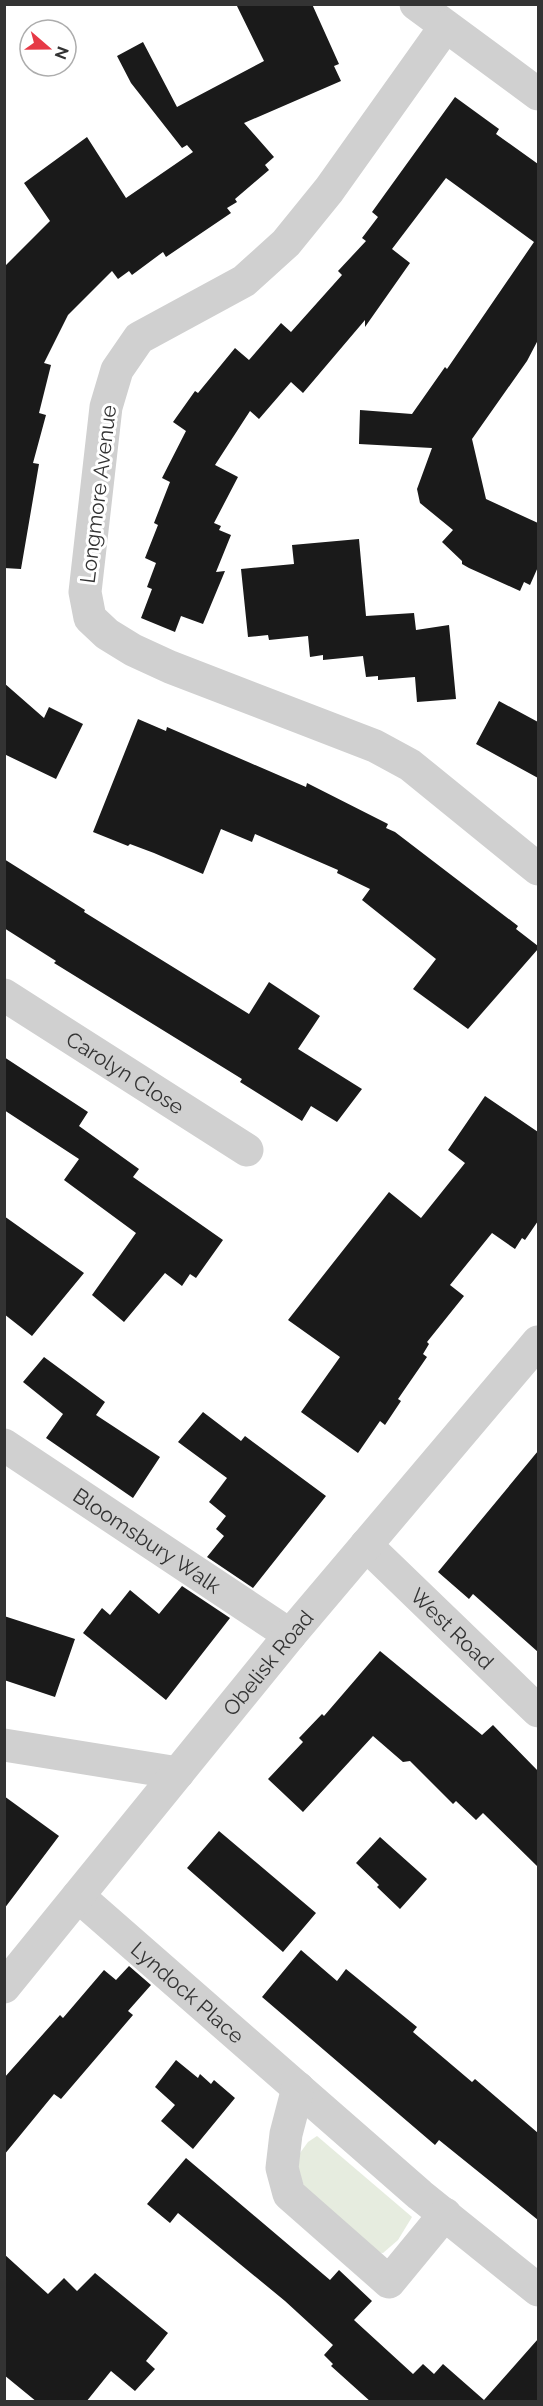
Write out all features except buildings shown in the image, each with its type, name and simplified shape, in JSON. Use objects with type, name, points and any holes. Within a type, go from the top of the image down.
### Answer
[{"type":"street","points":[[416,4],[538,94]]},
{"type":"street","name":"Longmore Avenue","points":[[445,27],[329,190],[286,243],[264,266],[244,281],[140,338],[117,370],[106,407],[85,592],[90,618],[107,634],[133,650],[170,667],[366,742],[411,765],[538,869]]},
{"type":"street","name":"Carolyn Close","points":[[4,995],[247,1150]]},
{"type":"street","name":"Obelisk Road","points":[[4,1987],[290,1635],[538,1342]]},
{"type":"street","name":"Bloomsbury Walk","points":[[4,1445],[290,1635]]},
{"type":"street","name":"West Road","points":[[366,1545],[538,1711]]},
{"type":"street","points":[[4,1746],[178,1773]]},
{"type":"street","name":"Lyndock Place","points":[[78,1896],[444,2214],[538,2290]]},
{"type":"street","points":[[298,2088],[286,2134],[282,2168],[289,2194],[389,2282],[444,2214]]},
{"type":"shaded area","points":[[317,2136],[412,2217],[398,2240],[383,2253],[375,2252],[304,2187],[297,2164],[300,2153],[308,2142]]}]
